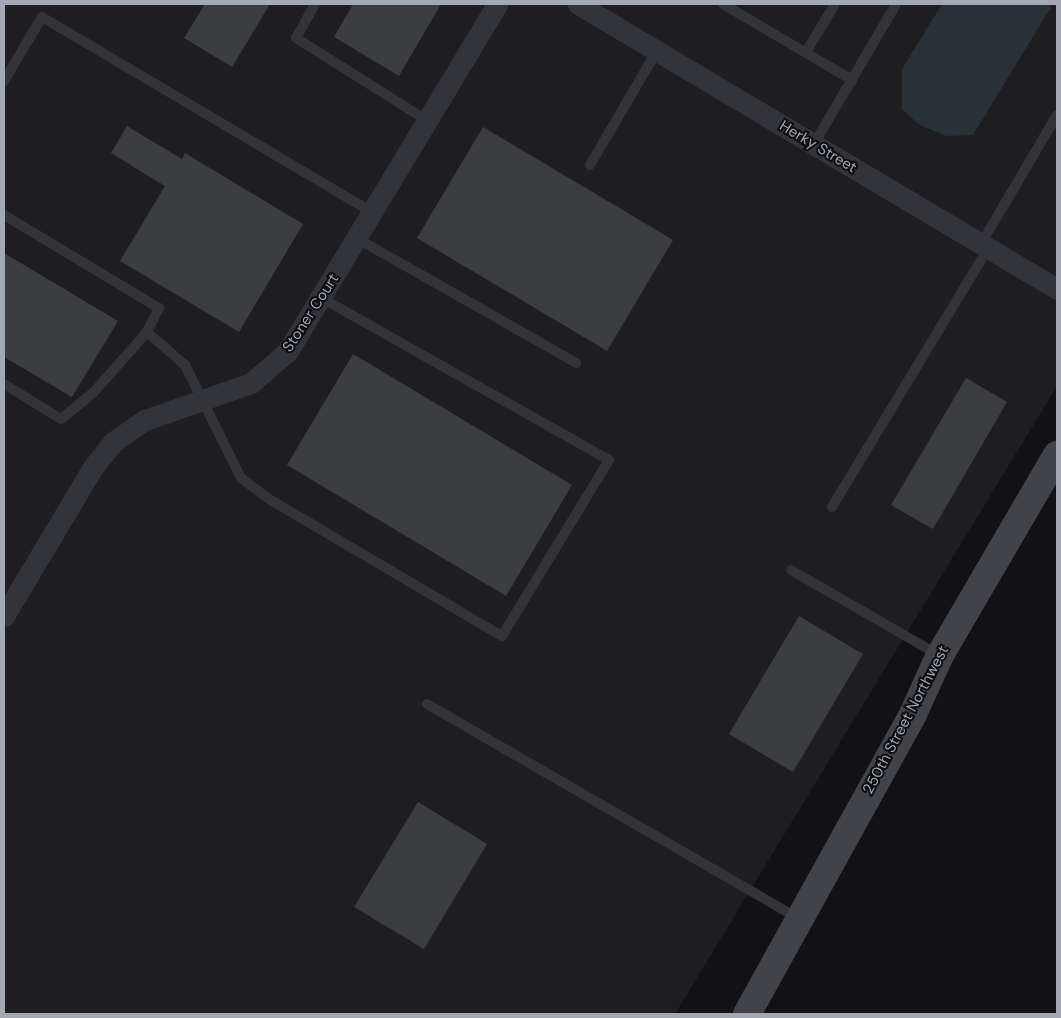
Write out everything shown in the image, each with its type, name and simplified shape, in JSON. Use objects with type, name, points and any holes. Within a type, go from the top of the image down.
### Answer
[{"type":"main road","name":"250th Street Northwest","points":[[747,1014],[798,918],[913,714],[940,655],[1057,455]]},
{"type":"street","name":"Stoner Court","points":[[4,616],[93,467],[113,442],[145,420],[251,383],[270,370],[288,351],[374,213],[497,4]]},
{"type":"street","name":"Herky Street","points":[[578,4],[1057,289]]},
{"type":"lane","points":[[316,4],[296,38],[428,122]]},
{"type":"lane","points":[[723,4],[852,80]]},
{"type":"lane","points":[[806,52],[835,4]]},
{"type":"lane","points":[[814,144],[896,4]]},
{"type":"lane","points":[[4,81],[42,17],[374,213]]},
{"type":"lane","points":[[590,165],[657,51]]},
{"type":"lane","points":[[832,507],[984,246],[1057,115]]},
{"type":"lane","points":[[4,215],[159,308],[147,332],[93,393],[60,419],[4,384]]},
{"type":"lane","points":[[358,239],[576,363]]},
{"type":"lane","points":[[147,332],[185,365],[201,402],[218,428],[241,478],[269,500],[502,636],[609,460],[322,298]]},
{"type":"lane","points":[[791,570],[940,655]]},
{"type":"lane","points":[[427,704],[798,918]]},
{"type":"shaded area","points":[[4,4],[1057,4],[1057,386],[675,1014],[4,1014]]},
{"type":"shaded area","points":[[942,4],[1053,4],[973,135],[946,136],[918,124],[902,109],[902,69]]},
{"type":"building","points":[[205,4],[270,4],[232,67],[184,38]]},
{"type":"building","points":[[353,4],[441,4],[399,76],[334,37]]},
{"type":"building","points":[[127,126],[182,159],[185,153],[303,224],[239,332],[120,261],[165,186],[111,153]]},
{"type":"building","points":[[483,127],[673,240],[607,351],[417,238]]},
{"type":"building","points":[[4,253],[118,321],[72,397],[4,357]]},
{"type":"building","points":[[353,354],[572,485],[506,596],[287,465]]},
{"type":"building","points":[[966,378],[1007,402],[933,529],[891,505]]},
{"type":"building","points":[[799,616],[863,654],[793,772],[729,734]]},
{"type":"building","points":[[418,802],[487,844],[424,949],[354,907]]}]
